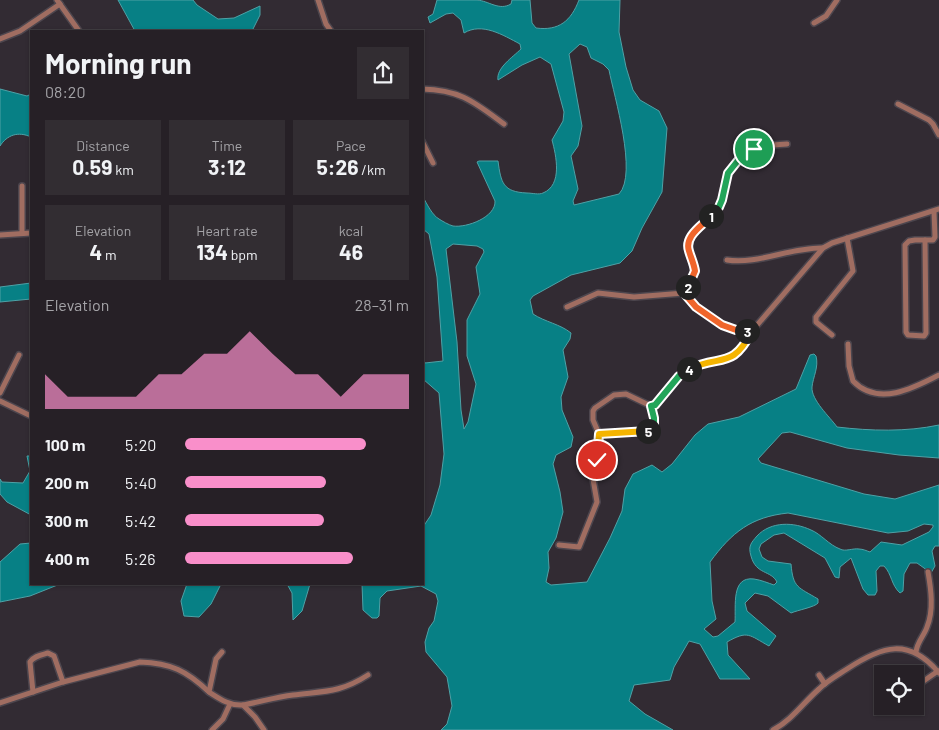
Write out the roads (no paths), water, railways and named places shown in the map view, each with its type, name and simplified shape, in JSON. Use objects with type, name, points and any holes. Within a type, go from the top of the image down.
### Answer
[{"type":"street","points":[[318,0],[326,24],[330,30]]},
{"type":"street","points":[[814,23],[826,16],[837,0]]},
{"type":"street","points":[[0,39],[20,31],[58,2],[78,30]]},
{"type":"street","points":[[424,89],[441,90],[468,98],[504,124]]},
{"type":"street","points":[[898,104],[929,120],[939,135]]},
{"type":"street","points":[[684,293],[695,271],[688,250],[688,241],[719,207],[725,193],[728,173],[740,158],[754,149],[767,144],[787,144]]},
{"type":"street","points":[[424,146],[433,163]]},
{"type":"street","points":[[22,186],[22,232]]},
{"type":"street","points":[[651,406],[655,405],[686,370],[724,360],[736,354],[752,331],[824,248],[847,238],[936,211],[935,237],[933,240],[925,240],[909,241],[905,245],[906,332],[908,335],[924,336],[926,333],[925,240]]},
{"type":"street","points":[[0,235],[30,233]]},
{"type":"street","points":[[832,335],[816,322],[816,317],[853,271],[847,238]]},
{"type":"street","points":[[727,260],[747,261],[805,248],[824,248]]},
{"type":"street","points":[[567,307],[598,294],[634,297],[684,293]]},
{"type":"street","points":[[684,293],[696,307],[722,325],[736,330],[752,331]]},
{"type":"street","points":[[848,344],[849,366],[853,380],[871,391],[883,394],[902,392],[939,375]]},
{"type":"street","points":[[0,393],[19,355]]},
{"type":"street","points":[[560,546],[579,547],[596,507],[597,496],[593,479],[599,434],[593,411],[614,395],[626,394],[651,406]]},
{"type":"street","points":[[0,401],[30,416]]},
{"type":"street","points":[[599,434],[651,430],[655,423],[651,406]]},
{"type":"street","points":[[916,652],[930,618],[931,599],[928,572]]},
{"type":"street","points":[[773,730],[797,712],[825,684],[865,657],[878,652],[902,650],[916,652],[939,672],[924,681]]},
{"type":"street","points":[[209,692],[216,658],[222,652]]},
{"type":"street","points":[[33,692],[30,662],[34,657],[42,654],[48,653],[54,656],[63,682]]},
{"type":"street","points":[[0,703],[63,682],[132,663],[149,662],[181,670],[195,679],[209,692],[230,704],[243,705],[294,695],[338,690],[368,675]]},
{"type":"street","points":[[819,675],[825,684]]},
{"type":"street","points":[[212,730],[223,719],[230,704]]},
{"type":"street","points":[[243,705],[264,730]]},
{"type":"water","points":[[118,0],[193,0],[197,5],[218,19],[234,18],[260,6],[260,15],[252,30],[134,30]]},
{"type":"water","points":[[437,0],[477,0],[498,6],[507,6],[511,4],[512,0],[530,0],[532,23],[536,28],[544,29],[558,26],[568,19],[579,0],[620,0],[619,32],[633,90],[640,100],[659,111],[667,128],[662,192],[642,228],[632,251],[620,263],[571,275],[533,296],[530,300],[533,314],[571,333],[570,339],[563,350],[568,377],[561,397],[562,410],[573,437],[571,447],[556,455],[553,464],[563,512],[556,538],[548,552],[549,568],[546,582],[551,585],[587,582],[622,511],[625,489],[633,474],[652,465],[662,472],[672,464],[695,435],[708,424],[739,417],[796,389],[810,355],[814,354],[817,360],[812,392],[818,403],[837,427],[888,430],[914,429],[939,425],[939,458],[847,448],[790,432],[782,433],[758,459],[761,463],[864,494],[895,499],[939,485],[939,546],[935,546],[932,551],[935,566],[931,573],[917,563],[910,563],[904,574],[903,591],[900,593],[895,587],[887,569],[884,566],[880,566],[876,571],[877,591],[875,595],[868,595],[863,589],[851,558],[840,567],[839,578],[835,577],[825,558],[784,533],[774,535],[761,544],[759,549],[762,557],[768,561],[791,564],[795,582],[801,589],[818,599],[818,603],[791,613],[768,596],[755,593],[745,603],[747,611],[776,636],[769,646],[748,635],[740,636],[727,642],[728,655],[750,679],[720,679],[700,644],[689,641],[674,667],[670,680],[634,685],[629,701],[645,714],[673,730],[441,730],[447,724],[452,706],[447,677],[426,652],[425,642],[429,628],[434,621],[438,601],[436,594],[421,586],[387,591],[380,598],[379,616],[377,618],[372,618],[363,610],[362,585],[424,585],[424,526],[431,515],[440,485],[444,454],[439,393],[424,380],[424,360],[425,363],[443,361],[437,277],[429,234],[424,230],[424,199],[436,217],[453,226],[473,223],[486,216],[494,207],[495,201],[477,162],[479,161],[498,161],[502,181],[513,191],[535,194],[543,193],[549,189],[556,177],[556,161],[552,140],[563,121],[564,112],[551,64],[540,57],[522,65],[498,80],[502,67],[521,49],[520,44],[485,29],[471,30],[464,33],[461,20],[453,13],[446,14],[430,23],[428,17],[433,14]],"holes":[[[580,44],[587,47],[591,58],[603,64],[609,70],[623,134],[626,170],[624,184],[619,194],[574,205],[573,201],[578,189],[571,156],[578,146],[582,126],[569,54]],[[453,244],[477,246],[483,249],[484,252],[476,267],[480,294],[467,320],[467,356],[476,384],[468,422],[464,429],[457,342],[446,249]],[[788,513],[888,533],[908,531],[924,524],[933,525],[933,527],[929,532],[902,545],[881,542],[870,552],[860,549],[842,550],[815,532],[797,525],[783,524],[769,528],[753,541],[750,553],[756,566],[777,582],[774,585],[754,579],[747,579],[741,582],[736,593],[735,622],[718,636],[713,637],[704,629],[716,619],[712,601],[710,562],[726,542],[743,528],[763,518]]]},
{"type":"water","points":[[0,89],[27,96],[30,94],[30,137],[22,134],[13,135],[0,146]]},
{"type":"water","points":[[30,283],[30,299],[0,302],[0,287]]},
{"type":"water","points":[[27,456],[30,456],[30,471]]},
{"type":"water","points":[[30,471],[30,514],[7,502],[0,494],[0,479],[2,482],[23,483]]},
{"type":"water","points":[[30,543],[30,585],[58,585],[30,596],[0,602],[0,562],[20,544]]},
{"type":"water","points":[[187,585],[220,585],[211,604],[199,617],[184,616],[181,601]]},
{"type":"water","points":[[288,585],[310,585],[302,611],[293,620],[292,593]]}]
